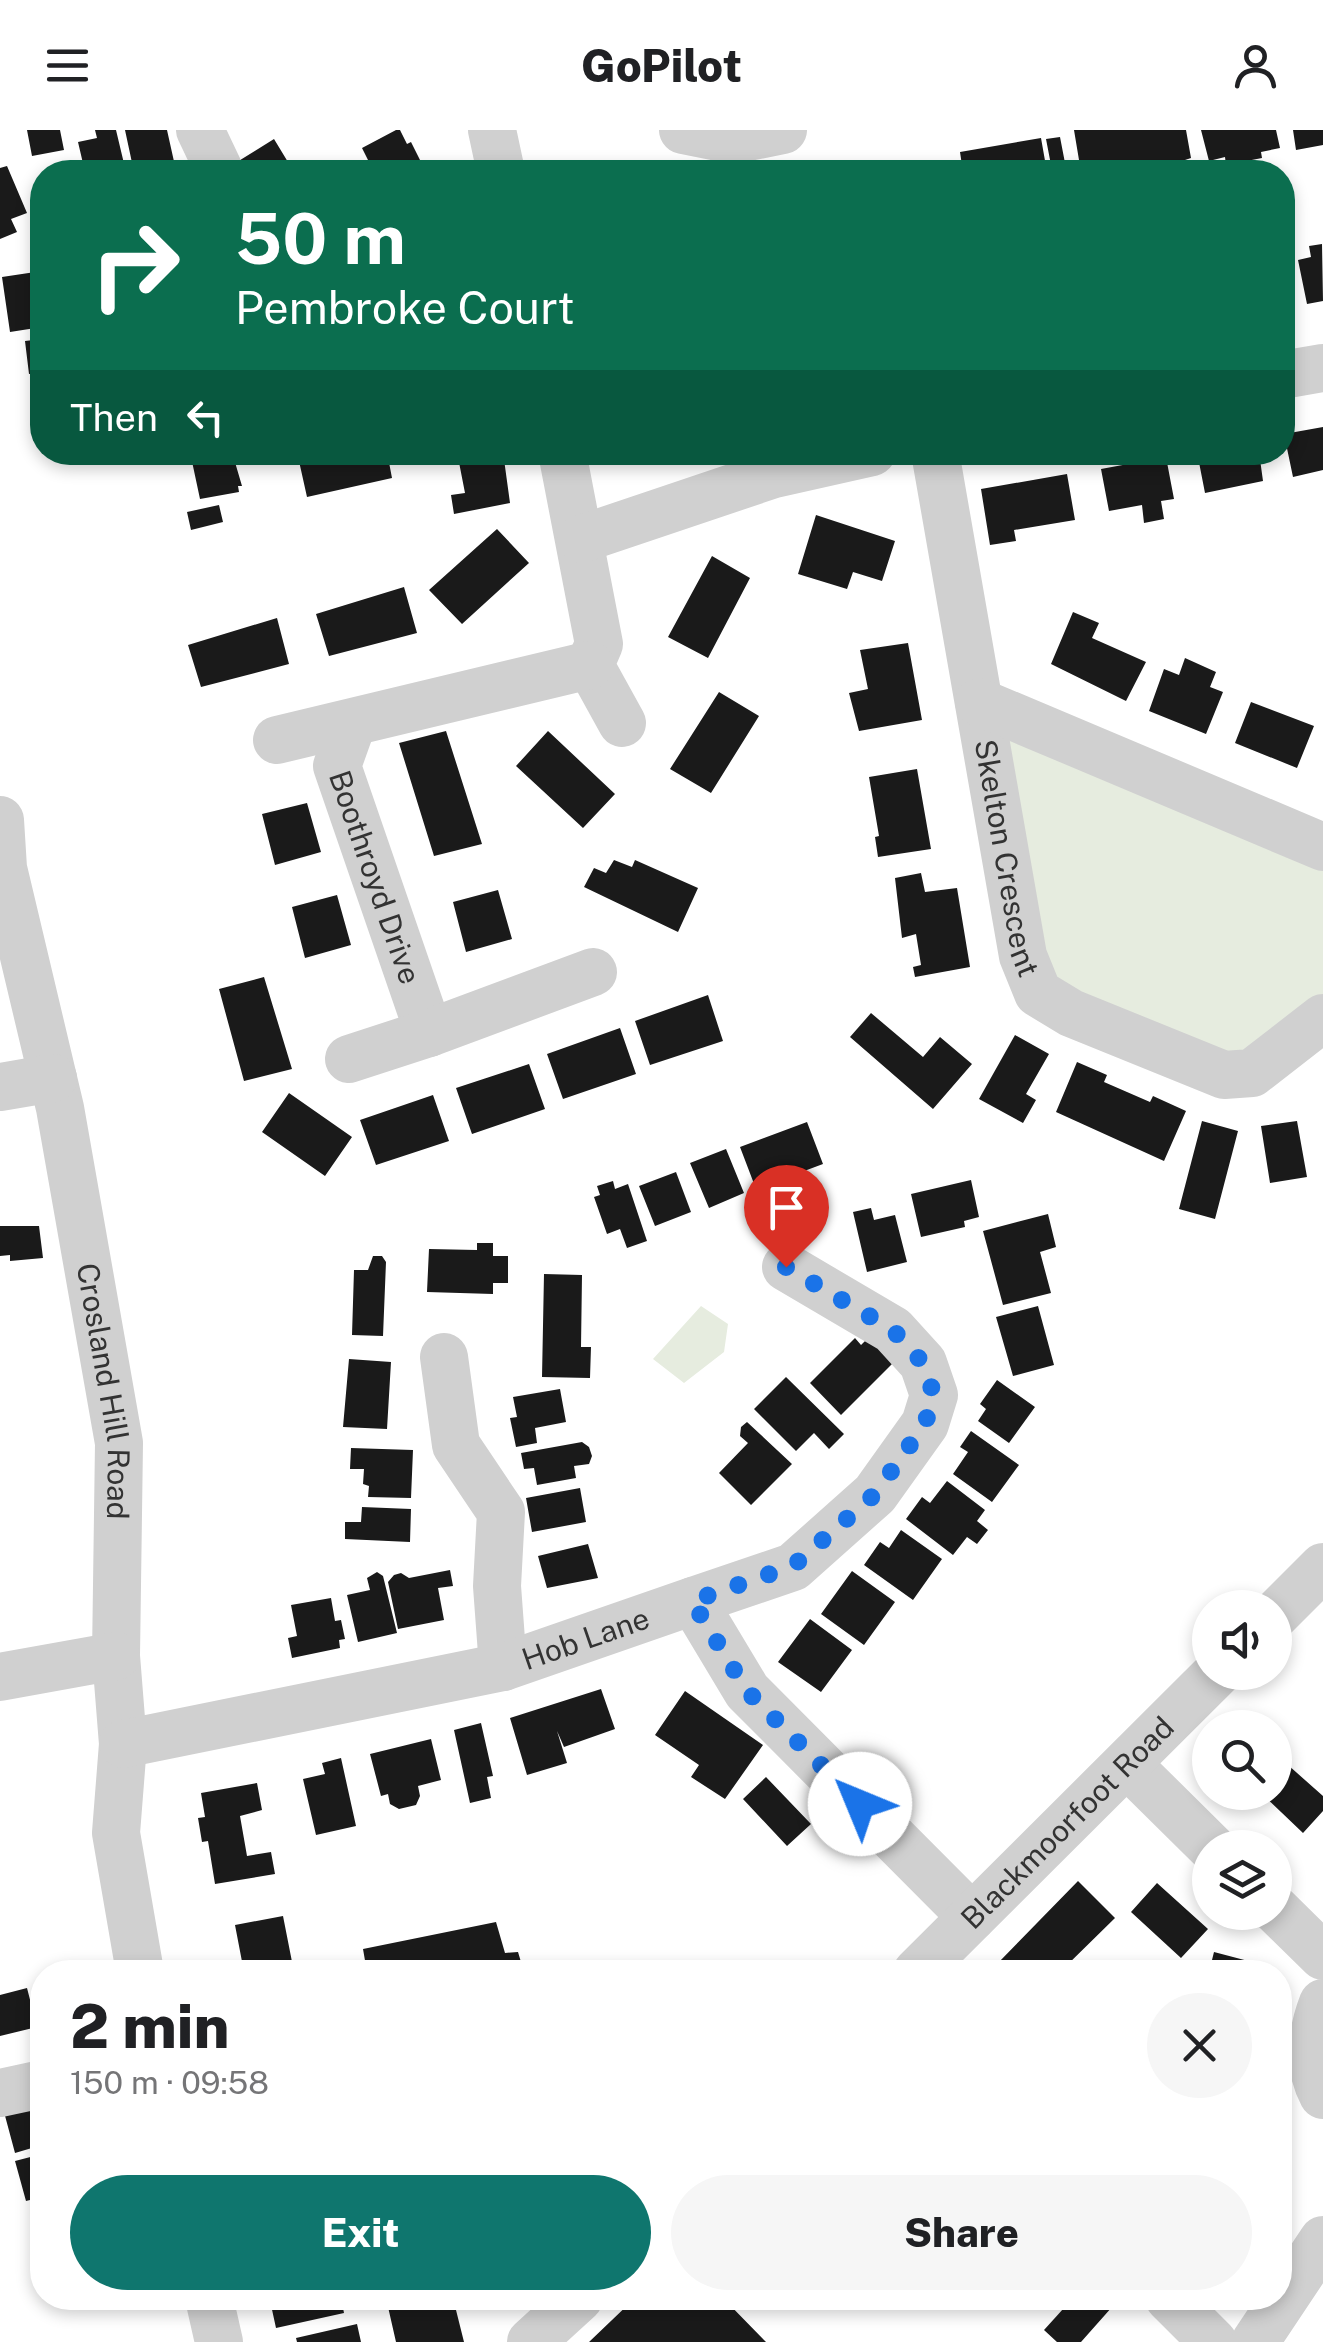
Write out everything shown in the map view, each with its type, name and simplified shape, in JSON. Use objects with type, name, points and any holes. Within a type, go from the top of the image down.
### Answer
[{"type":"street","points":[[200,130],[214,160]]},
{"type":"street","points":[[492,130],[498,160]]},
{"type":"street","points":[[683,130],[733,140],[782,130]]},
{"type":"street","points":[[1295,373],[1323,368]]},
{"type":"street","points":[[565,465],[600,644],[590,665],[622,723]]},
{"type":"street","points":[[580,540],[774,474],[814,465]]},
{"type":"street","name":"Skelton Crescent","points":[[936,465],[1023,956],[1038,993],[1070,1013],[1224,1075],[1252,1073],[1323,1018]]},
{"type":"street","name":"Boothroyd Drive","points":[[277,740],[590,665]]},
{"type":"street","name":"Skelton Crescent","points":[[979,702],[1323,848]]},
{"type":"street","name":"Boothroyd Drive","points":[[352,724],[337,766],[429,1033]]},
{"type":"street","name":"Crosland Hill Road","points":[[0,820],[1,868],[11,948],[53,1078],[118,1442],[116,1656],[123,1744],[116,1834],[138,1960]]},
{"type":"street","points":[[349,1059],[593,972]]},
{"type":"street","points":[[0,1087],[53,1078]]},
{"type":"street","name":"Hob Lane","points":[[123,1744],[503,1667],[793,1566],[875,1494],[925,1424],[934,1395],[923,1363],[893,1330],[786,1267]]},
{"type":"street","points":[[444,1357],[456,1445],[501,1512],[497,1586],[503,1667]]},
{"type":"street","points":[[1292,1598],[1323,1567]]},
{"type":"street","points":[[692,1601],[747,1691],[972,1917]]},
{"type":"street","points":[[0,1677],[116,1656]]},
{"type":"street","name":"Blackmoorfoot Road","points":[[928,1960],[1200,1690]]},
{"type":"street","points":[[1127,1764],[1194,1830]]},
{"type":"street","points":[[1292,1926],[1323,1956]]},
{"type":"street","points":[[1306,2090],[1314,2026],[1323,2003]]},
{"type":"street","points":[[0,2093],[30,2087]]},
{"type":"street","points":[[1292,2286],[1323,2240]]},
{"type":"street","points":[[212,2310],[219,2342]]},
{"type":"street","points":[[531,2342],[566,2310]]},
{"type":"street","points":[[1181,2310],[1213,2342]]},
{"type":"street","points":[[1255,2342],[1276,2310]]},
{"type":"shaded area","points":[[1000,734],[1323,860],[1323,1001],[1238,1065],[1053,990]]},
{"type":"shaded area","points":[[701,1306],[728,1324],[724,1352],[684,1383],[653,1359]]},
{"type":"building","points":[[27,130],[60,130],[64,150],[32,156]]},
{"type":"building","points":[[95,130],[116,130],[123,160],[82,160],[78,142],[97,138]]},
{"type":"building","points":[[125,130],[167,130],[174,160],[131,160]]},
{"type":"building","points":[[400,130],[420,160],[368,160],[362,148]]},
{"type":"building","points":[[1074,130],[1186,130],[1191,158],[1185,160],[1079,160]]},
{"type":"building","points":[[1201,130],[1276,130],[1280,148],[1261,152],[1262,158],[1209,160]]},
{"type":"building","points":[[1293,130],[1323,130],[1323,145],[1296,150]]},
{"type":"building","points":[[1060,137],[1064,160],[1050,160],[1046,139]]},
{"type":"building","points":[[1041,138],[1045,160],[961,160],[960,152]]},
{"type":"building","points":[[274,139],[287,160],[240,160]]},
{"type":"building","points":[[7,166],[27,213],[11,219],[17,232],[0,239],[0,168]]},
{"type":"building","points":[[1322,244],[1323,301],[1307,304],[1298,260],[1311,257],[1309,246]]},
{"type":"building","points":[[30,273],[30,329],[10,332],[2,277]]},
{"type":"building","points":[[30,340],[30,374],[29,374],[25,341]]},
{"type":"building","points":[[1323,427],[1323,470],[1293,477],[1290,465],[1295,465],[1295,432]]},
{"type":"building","points":[[193,465],[236,465],[242,486],[238,486],[239,492],[200,499]]},
{"type":"building","points":[[300,465],[390,465],[392,478],[307,497]]},
{"type":"building","points":[[460,465],[505,465],[510,503],[454,514],[451,495],[465,493]]},
{"type":"building","points":[[1168,465],[1174,499],[1161,501],[1164,519],[1144,523],[1142,505],[1109,511],[1101,469]]},
{"type":"building","points":[[1200,465],[1261,465],[1263,481],[1205,493]]},
{"type":"building","points":[[1067,474],[1075,520],[1014,530],[1016,541],[990,545],[981,489]]},
{"type":"building","points":[[219,505],[223,522],[191,530],[187,512]]},
{"type":"building","points":[[816,515],[895,541],[882,581],[853,572],[847,589],[798,574]]},
{"type":"building","points":[[497,529],[529,563],[462,624],[429,590]]},
{"type":"building","points":[[712,556],[750,578],[708,658],[668,637]]},
{"type":"building","points":[[404,587],[417,633],[329,656],[316,614]]},
{"type":"building","points":[[1073,612],[1099,623],[1092,638],[1146,662],[1126,701],[1051,664]]},
{"type":"building","points":[[277,618],[289,664],[201,687],[188,645]]},
{"type":"building","points":[[908,643],[922,720],[859,731],[849,693],[868,689],[860,650]]},
{"type":"building","points":[[1185,658],[1216,672],[1210,687],[1223,692],[1206,734],[1149,711],[1164,669],[1179,675]]},
{"type":"building","points":[[719,692],[759,716],[711,793],[670,769]]},
{"type":"building","points":[[1251,702],[1314,726],[1297,768],[1235,743]]},
{"type":"building","points":[[446,731],[482,844],[434,856],[399,743]]},
{"type":"building","points":[[548,731],[615,794],[583,828],[516,766]]},
{"type":"building","points":[[917,769],[931,849],[878,857],[875,837],[879,836],[869,777]]},
{"type":"building","points":[[307,803],[321,852],[275,865],[262,814]]},
{"type":"building","points":[[614,860],[632,867],[635,860],[698,888],[678,932],[584,887],[594,868],[606,873]]},
{"type":"building","points":[[921,873],[925,892],[957,888],[970,967],[915,977],[913,967],[921,965],[916,934],[902,938],[895,878]]},
{"type":"building","points":[[498,890],[512,939],[466,952],[453,902]]},
{"type":"building","points":[[337,895],[351,945],[305,958],[292,907]]},
{"type":"building","points":[[264,977],[292,1069],[244,1081],[219,989]]},
{"type":"building","points":[[708,995],[723,1041],[650,1065],[635,1021]]},
{"type":"building","points":[[871,1013],[923,1057],[940,1037],[972,1064],[933,1109],[850,1037]]},
{"type":"building","points":[[620,1028],[636,1074],[563,1099],[547,1054]]},
{"type":"building","points":[[1015,1035],[1049,1054],[1026,1094],[1036,1100],[1023,1123],[979,1099]]},
{"type":"building","points":[[1077,1062],[1107,1075],[1104,1082],[1150,1102],[1153,1096],[1186,1111],[1164,1161],[1056,1112]]},
{"type":"building","points":[[529,1064],[545,1109],[472,1134],[456,1088]]},
{"type":"building","points":[[289,1093],[352,1137],[325,1176],[262,1132]]},
{"type":"building","points":[[433,1095],[449,1141],[376,1165],[360,1120]]},
{"type":"building","points":[[1202,1121],[1238,1131],[1215,1219],[1179,1209]]},
{"type":"building","points":[[1297,1121],[1307,1177],[1270,1183],[1261,1126]]},
{"type":"building","points":[[807,1122],[823,1164],[756,1189],[740,1147]]},
{"type":"building","points":[[726,1149],[744,1193],[709,1208],[690,1163]]},
{"type":"building","points":[[676,1172],[691,1212],[655,1226],[639,1186]]},
{"type":"building","points":[[971,1180],[979,1217],[964,1221],[965,1227],[921,1237],[911,1194]]},
{"type":"building","points":[[613,1181],[615,1189],[628,1184],[647,1241],[627,1248],[620,1229],[607,1234],[594,1197],[600,1195],[597,1186]]},
{"type":"building","points":[[871,1208],[874,1220],[895,1215],[907,1262],[867,1272],[853,1212]]},
{"type":"building","points":[[1048,1214],[1056,1247],[1040,1252],[1051,1293],[1003,1305],[983,1231]]},
{"type":"building","points":[[0,1226],[39,1226],[43,1258],[10,1261],[10,1255],[0,1256]]},
{"type":"building","points":[[477,1243],[493,1243],[493,1256],[508,1256],[508,1283],[493,1283],[493,1294],[427,1292],[429,1249],[477,1250]]},
{"type":"building","points":[[373,1256],[382,1256],[386,1262],[383,1336],[352,1335],[354,1270],[368,1270]]},
{"type":"building","points":[[544,1274],[582,1275],[581,1347],[591,1347],[590,1378],[542,1377]]},
{"type":"building","points":[[1038,1306],[1054,1365],[1013,1376],[996,1317]]},
{"type":"building","points":[[855,1338],[861,1345],[868,1338],[893,1363],[841,1415],[810,1383]]},
{"type":"building","points":[[349,1359],[391,1362],[387,1429],[343,1427]]},
{"type":"building","points":[[786,1377],[844,1434],[829,1449],[814,1433],[796,1451],[754,1409]]},
{"type":"building","points":[[997,1380],[1035,1407],[1009,1443],[978,1421],[986,1409],[980,1404]]},
{"type":"building","points":[[560,1389],[566,1422],[535,1428],[537,1443],[516,1447],[510,1418],[517,1417],[513,1397]]},
{"type":"building","points":[[747,1422],[792,1464],[751,1505],[719,1473],[748,1443],[740,1436],[741,1427]]},
{"type":"building","points":[[971,1431],[1019,1465],[992,1502],[953,1474],[968,1452],[960,1447]]},
{"type":"building","points":[[582,1442],[592,1456],[589,1464],[574,1466],[576,1478],[537,1485],[534,1468],[524,1469],[521,1453]]},
{"type":"building","points":[[351,1448],[413,1450],[411,1498],[368,1497],[369,1486],[363,1484],[364,1469],[350,1469]]},
{"type":"building","points":[[947,1481],[985,1510],[977,1521],[988,1530],[977,1544],[967,1537],[953,1555],[906,1519],[922,1497],[930,1503]]},
{"type":"building","points":[[580,1488],[586,1522],[532,1532],[526,1498]]},
{"type":"building","points":[[362,1507],[411,1509],[410,1542],[345,1539],[345,1522],[361,1522]]},
{"type":"building","points":[[901,1530],[942,1559],[913,1600],[864,1565],[880,1542],[889,1548]]},
{"type":"building","points":[[588,1544],[598,1578],[547,1588],[538,1556]]},
{"type":"building","points":[[450,1570],[453,1586],[438,1588],[444,1620],[398,1629],[388,1582],[394,1575],[401,1573],[409,1578]]},
{"type":"building","points":[[852,1571],[895,1602],[864,1645],[821,1614]]},
{"type":"building","points":[[377,1572],[383,1576],[397,1633],[358,1642],[347,1595],[370,1590],[367,1578]]},
{"type":"building","points":[[331,1598],[335,1621],[341,1620],[345,1639],[339,1640],[340,1648],[292,1658],[288,1638],[297,1636],[291,1605]]},
{"type":"building","points":[[810,1619],[852,1650],[821,1692],[778,1662]]},
{"type":"building","points":[[601,1689],[615,1729],[564,1747],[557,1731],[567,1763],[527,1775],[510,1718]]},
{"type":"building","points":[[685,1691],[763,1745],[725,1799],[691,1777],[699,1765],[655,1735]]},
{"type":"building","points":[[481,1723],[493,1776],[487,1777],[491,1798],[470,1803],[454,1730]]},
{"type":"building","points":[[431,1739],[441,1780],[418,1786],[420,1796],[416,1805],[399,1809],[390,1804],[388,1794],[381,1796],[370,1754]]},
{"type":"building","points":[[341,1758],[356,1826],[316,1835],[303,1779],[325,1774],[322,1763]]},
{"type":"building","points":[[1292,1769],[1323,1796],[1323,1811],[1303,1833],[1279,1810],[1292,1810]]},
{"type":"building","points":[[766,1777],[811,1824],[787,1846],[743,1799]]},
{"type":"building","points":[[257,1783],[262,1810],[240,1816],[247,1856],[271,1852],[275,1874],[215,1884],[208,1841],[202,1842],[198,1818],[205,1817],[201,1793]]},
{"type":"building","points":[[1078,1881],[1115,1918],[1072,1960],[1001,1960]]},
{"type":"building","points":[[1157,1883],[1192,1915],[1192,1930],[1207,1930],[1181,1958],[1131,1912]]},
{"type":"building","points":[[283,1916],[292,1960],[242,1960],[235,1925]]},
{"type":"building","points":[[496,1922],[505,1953],[518,1952],[520,1960],[365,1960],[363,1949]]},
{"type":"building","points":[[1214,1952],[1244,1960],[1212,1960]]},
{"type":"building","points":[[27,1988],[30,2029],[0,2036],[0,1995]]},
{"type":"building","points":[[30,2105],[30,2149],[15,2153],[4,2112]]},
{"type":"building","points":[[30,2157],[30,2200],[26,2201],[15,2161]]},
{"type":"building","points":[[272,2310],[343,2310],[344,2313],[276,2328]]},
{"type":"building","points":[[389,2310],[456,2310],[464,2342],[396,2342]]},
{"type":"building","points":[[622,2310],[735,2310],[766,2342],[589,2342]]},
{"type":"building","points":[[1062,2310],[1109,2310],[1081,2342],[1057,2342],[1044,2330]]},
{"type":"building","points":[[357,2324],[361,2342],[297,2342],[296,2338]]},
{"type":"route","points":[[786,1267],[893,1330],[923,1363],[934,1395],[925,1424],[875,1494],[793,1566],[692,1601],[747,1691],[860,1804]]}]
